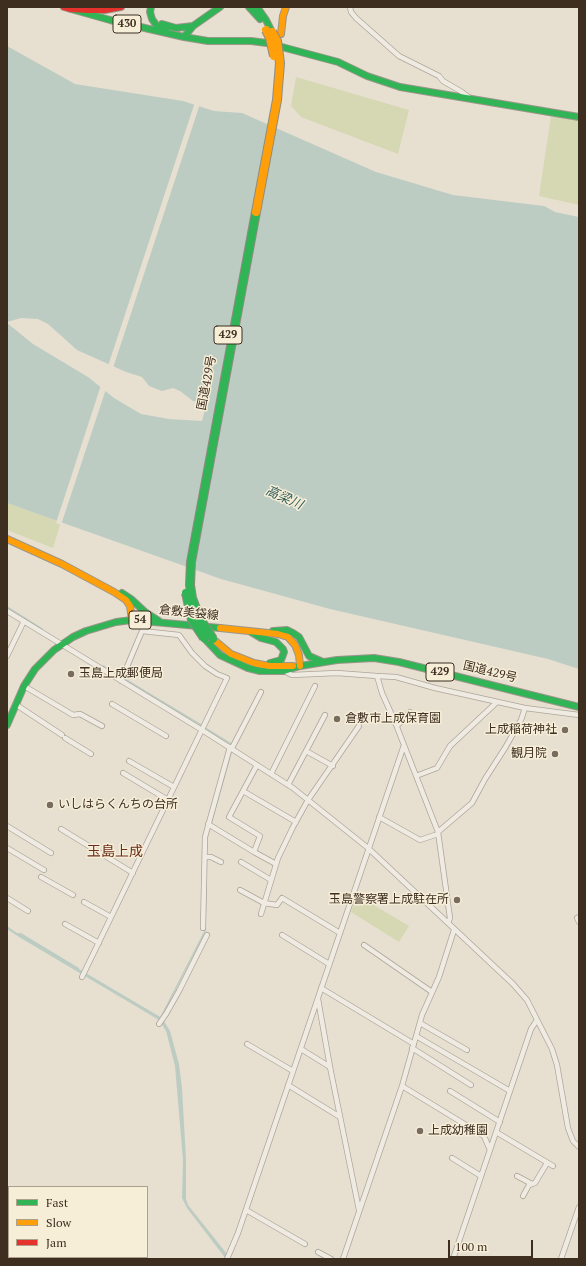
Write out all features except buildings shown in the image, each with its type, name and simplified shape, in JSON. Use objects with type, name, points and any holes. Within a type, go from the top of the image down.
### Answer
[{"type":"main road","points":[[67,8],[105,10],[122,7]]},
{"type":"main road","points":[[151,7],[150,12],[152,19],[158,26],[184,37],[208,41],[251,41],[267,43],[338,62],[367,76],[400,87],[579,117]]},
{"type":"main road","points":[[184,37],[193,26],[220,7]]},
{"type":"main road","name":"国道429号","points":[[249,7],[273,32]]},
{"type":"main road","name":"国道429号","points":[[257,7],[273,32],[280,63],[277,100],[191,562],[190,585],[192,598],[200,619],[213,639],[231,654],[242,659],[269,666],[300,666]]},
{"type":"main road","name":"国道429号","points":[[286,7],[270,38],[275,62],[272,101],[186,562],[185,586],[192,620],[204,638],[220,655],[239,665],[260,671],[284,671],[300,666],[323,662],[374,658],[399,662],[579,707]]},
{"type":"main road","name":"430","points":[[67,8],[110,20],[184,37]]},
{"type":"main road","points":[[152,19],[176,28],[193,26]]},
{"type":"main road","points":[[9,541],[62,564],[121,593],[160,622]]},
{"type":"main road","points":[[99,583],[126,600],[130,606],[132,620]]},
{"type":"main road","name":"倉敷美袋線","points":[[7,725],[24,686],[32,673],[45,658],[62,644],[86,631],[104,625],[132,620],[278,634],[288,637],[295,645],[299,655],[300,666]]},
{"type":"main road","points":[[263,633],[287,630],[299,637],[306,652],[310,656],[323,662]]},
{"type":"main road","points":[[242,659],[270,663],[280,660],[283,656],[283,648],[280,645],[276,642],[261,638],[251,632]]},
{"type":"street","points":[[350,7],[351,12],[356,18],[399,56],[439,76],[443,81],[462,92],[472,100]]},
{"type":"street","points":[[7,611],[122,680],[288,785],[368,848],[513,984],[526,1000],[552,1049],[568,1128],[573,1141],[579,1147]]},
{"type":"street","points":[[7,656],[24,621]]},
{"type":"street","points":[[82,977],[227,678],[217,674],[205,666],[192,653],[179,635],[142,631],[122,680]]},
{"type":"street","points":[[7,641],[13,644]]},
{"type":"street","points":[[284,671],[292,675],[337,673],[396,677],[525,708],[579,715]]},
{"type":"street","points":[[378,676],[382,693],[438,833],[450,918],[448,923]]},
{"type":"street","points":[[24,686],[73,715],[80,714],[102,726]]},
{"type":"street","points":[[271,774],[315,686]]},
{"type":"street","points":[[203,928],[207,856],[205,837],[210,825],[231,748],[261,692]]},
{"type":"street","points":[[416,776],[437,768],[450,746],[497,702]]},
{"type":"street","points":[[15,704],[91,754]]},
{"type":"street","points":[[112,704],[166,736]]},
{"type":"street","points":[[380,817],[420,840],[438,833],[472,802],[521,720],[525,708]]},
{"type":"street","points":[[396,726],[410,712]]},
{"type":"street","points":[[288,785],[325,716]]},
{"type":"street","points":[[260,914],[276,864],[296,822],[308,800],[333,766],[359,726]]},
{"type":"street","points":[[228,1257],[246,1210],[404,745]]},
{"type":"street","points":[[306,751],[333,766]]},
{"type":"street","points":[[129,761],[174,786]]},
{"type":"street","points":[[254,852],[260,836],[229,817],[257,765]]},
{"type":"street","points":[[123,773],[168,800]]},
{"type":"street","points":[[243,791],[296,822]]},
{"type":"street","points":[[210,825],[276,864]]},
{"type":"street","points":[[7,826],[51,853]]},
{"type":"street","points":[[61,829],[133,873]]},
{"type":"street","points":[[7,848],[44,870]]},
{"type":"street","points":[[207,856],[211,856],[221,862]]},
{"type":"street","points":[[241,862],[271,880]]},
{"type":"street","points":[[42,877],[73,895]]},
{"type":"street","points":[[240,890],[264,903],[277,905],[282,898],[340,933]]},
{"type":"street","points":[[7,898],[28,911]]},
{"type":"street","points":[[84,902],[112,917]]},
{"type":"street","points":[[579,917],[577,918],[579,922]]},
{"type":"street","points":[[65,924],[98,944]]},
{"type":"street","points":[[343,1259],[402,1086],[420,1023],[439,976],[454,930]]},
{"type":"street","points":[[159,1024],[179,991],[206,935]]},
{"type":"street","points":[[282,935],[329,964]]},
{"type":"street","points":[[364,945],[432,992]]},
{"type":"street","points":[[321,988],[413,1046],[471,1085]]},
{"type":"street","points":[[318,997],[330,1067],[359,1211]]},
{"type":"street","points":[[453,1259],[531,1029],[537,1020]]},
{"type":"street","points":[[420,1023],[467,1050]]},
{"type":"street","points":[[416,1036],[510,1091]]},
{"type":"street","points":[[247,1044],[293,1071]]},
{"type":"street","points":[[300,1049],[330,1067]]},
{"type":"street","points":[[288,1085],[340,1117]]},
{"type":"street","points":[[402,1086],[484,1136],[490,1150]]},
{"type":"street","points":[[450,1091],[500,1122]]},
{"type":"street","points":[[496,1132],[553,1166]]},
{"type":"street","points":[[452,1158],[481,1176]]},
{"type":"street","points":[[523,1196],[529,1185],[535,1183],[547,1163]]},
{"type":"street","points":[[517,1176],[532,1184]]},
{"type":"street","points":[[561,1259],[579,1207]]},
{"type":"street","points":[[246,1210],[305,1244]]},
{"type":"street","points":[[318,1252],[331,1259]]},
{"type":"green space","points":[[296,77],[409,110],[398,154],[301,117],[291,106]]},
{"type":"green space","points":[[551,116],[579,120],[579,205],[539,196]]},
{"type":"green space","points":[[7,503],[61,522],[53,548],[7,530]]},
{"type":"green space","points":[[357,895],[409,926],[399,942],[351,912]]},
{"type":"water","name":"高梁川","points":[[7,46],[75,84],[183,101],[214,111],[242,113],[376,172],[453,195],[544,206],[555,212],[579,217],[579,669],[548,659],[330,609],[221,579],[7,503],[7,323],[33,344],[88,377],[114,398],[141,414],[169,419],[202,421],[206,406],[193,401],[180,391],[173,388],[162,391],[149,386],[142,377],[126,372],[77,350],[48,324],[38,319],[21,318],[7,322]]},
{"type":"water","points":[[7,926],[162,1018],[170,1031],[179,1064],[182,1088],[186,1159],[186,1199],[188,1205],[231,1259],[226,1259],[187,1208],[182,1198],[183,1160],[175,1066],[166,1031],[159,1020],[19,937],[7,929]]},
{"type":"pier","points":[[195,102],[200,104],[113,368],[108,366]]},
{"type":"pier","points":[[101,385],[106,389],[61,525],[56,523]]},
{"type":"waterway","points":[[7,607],[42,629]]},
{"type":"waterway","points":[[103,666],[201,725]]},
{"type":"waterway","points":[[205,728],[231,744]]},
{"type":"waterway","points":[[211,824],[231,753]]},
{"type":"waterway","points":[[160,1019],[205,931],[206,883]]},
{"type":"traffic: fast","points":[[151,7],[150,12],[152,19],[157,26],[166,30]]},
{"type":"traffic: fast","points":[[184,37],[193,26],[220,7]]},
{"type":"traffic: fast","points":[[249,7],[260,19]]},
{"type":"traffic: fast","points":[[257,7],[272,32]]},
{"type":"traffic: fast","points":[[71,9],[110,20],[184,37]]},
{"type":"traffic: fast","points":[[162,24],[176,28],[193,26]]},
{"type":"traffic: fast","points":[[184,37],[208,41],[251,41],[267,43],[338,62],[367,76],[400,87],[579,117]]},
{"type":"traffic: fast","points":[[213,639],[200,619],[192,598],[190,585],[191,562],[256,212]]},
{"type":"traffic: fast","points":[[122,593],[145,612],[159,621]]},
{"type":"traffic: fast","points":[[186,593],[192,620],[204,638]]},
{"type":"traffic: fast","points":[[7,725],[24,686],[35,669],[54,650],[73,637],[86,631],[116,622],[132,620],[220,628]]},
{"type":"traffic: fast","points":[[273,631],[287,630],[293,633],[299,637],[309,656],[323,662]]},
{"type":"traffic: fast","points":[[251,632],[261,638],[276,642],[283,649],[284,652],[281,660],[270,663]]},
{"type":"traffic: fast","points":[[204,638],[220,655],[248,668],[260,671],[284,671],[300,666],[337,660],[374,658],[399,662],[579,707]]},
{"type":"traffic: slow","points":[[281,34],[283,16],[286,7]]},
{"type":"traffic: slow","points":[[266,30],[270,38],[274,56]]},
{"type":"traffic: slow","points":[[256,212],[277,100],[280,63],[277,41],[272,32]]},
{"type":"traffic: slow","points":[[7,539],[62,564],[114,592],[126,600],[130,606],[132,620]]},
{"type":"traffic: slow","points":[[220,628],[278,634],[288,637],[295,645],[299,655],[300,666]]},
{"type":"traffic: slow","points":[[213,639],[231,654],[254,663],[269,666],[293,666]]},
{"type":"traffic: jam","points":[[64,7],[88,10],[105,10],[121,7]]},
{"type":"place","name":"玉島上成郵便局","points":[[71,674]]},
{"type":"place","name":"倉敷市上成保育園","points":[[337,719]]},
{"type":"place","name":"上成稲荷神社","points":[[565,730]]},
{"type":"place","name":"観月院","points":[[555,754]]},
{"type":"place","name":"いしはらくんちの台所","points":[[50,805]]},
{"type":"place","name":"玉島警察署上成駐在所","points":[[457,900]]},
{"type":"place","name":"上成幼稚園","points":[[420,1131]]},
{"type":"district","name":"玉島上成","points":[[115,852]]}]
